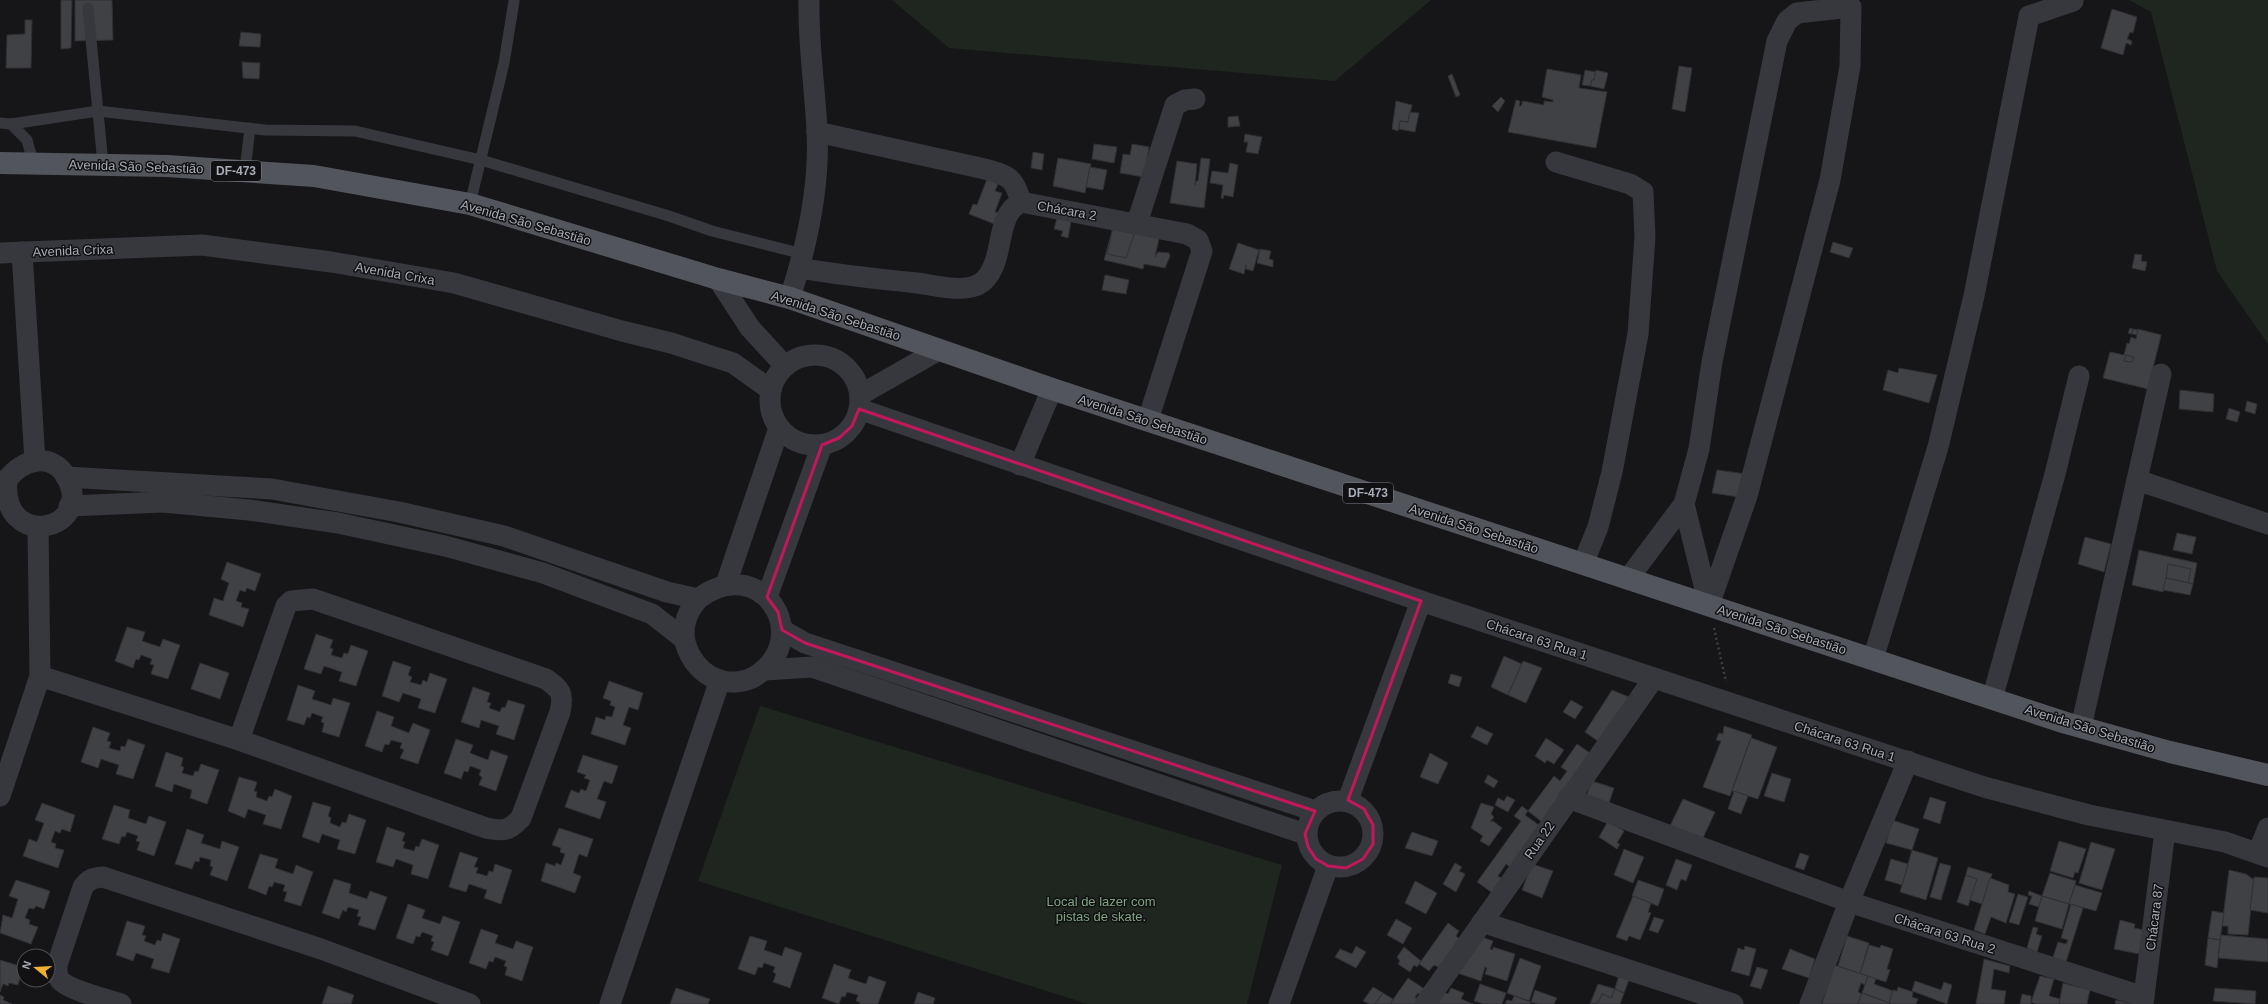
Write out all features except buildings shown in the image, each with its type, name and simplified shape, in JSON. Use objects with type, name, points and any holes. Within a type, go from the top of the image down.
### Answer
[{"type":"main road","name":"Avenida São Sebastião","points":[[0,163],[33,162],[103,164],[314,176],[470,204],[718,279],[790,298],[1052,389],[1992,699],[2081,727],[2170,752],[2268,775]]},
{"type":"street","points":[[790,298],[801,261],[814,188],[817,132],[809,0]]},
{"type":"street","points":[[1874,659],[1938,447],[1974,296],[2029,16],[2073,1]]},
{"type":"street","points":[[1628,579],[1684,504],[1699,450],[1712,362],[1777,41],[1787,21],[1797,13],[1851,7],[1850,66],[1830,180],[1747,496],[1709,605]]},
{"type":"street","points":[[1137,223],[1175,105],[1185,100],[1195,99]]},
{"type":"street","points":[[817,132],[985,169],[1005,175],[1016,185],[1021,202]]},
{"type":"street","points":[[1556,162],[1630,184],[1643,192],[1645,237],[1638,334],[1612,472],[1598,527],[1583,564]]},
{"type":"street","name":"Chácara 2","points":[[801,261],[836,275],[966,288],[974,286],[984,281],[989,276],[994,266],[1010,210],[1021,202],[1137,223],[1187,234],[1198,240],[1202,251],[1148,420]]},
{"type":"street","name":"Avenida Crixa","points":[[0,253],[202,245],[294,256],[454,283],[622,331],[671,342],[733,363],[771,390]]},
{"type":"street","points":[[22,252],[35,461]]},
{"type":"street","points":[[718,279],[750,328],[785,366]]},
{"type":"street","points":[[860,402],[939,350]]},
{"type":"street","points":[[811,355],[825,356],[838,361],[849,370],[856,382],[860,402],[852,426],[839,438],[822,445],[810,445],[798,442],[779,428],[771,410],[771,390],[777,377],[785,366],[797,359],[811,355]]},
{"type":"street","points":[[2081,727],[2161,374]]},
{"type":"street","points":[[1992,699],[2055,474],[2079,376]]},
{"type":"street","points":[[1020,465],[1052,389]]},
{"type":"street","name":"Chácara 63 Rua 1","points":[[860,402],[1020,465],[1731,704],[1908,761],[1849,902]]},
{"type":"street","points":[[726,584],[779,428]]},
{"type":"street","points":[[767,597],[822,445]]},
{"type":"street","points":[[35,461],[47,462],[58,467],[66,477],[71,496],[69,506],[62,517],[51,525],[38,527],[27,526],[5,513],[4,481],[14,470],[23,464],[35,461]]},
{"type":"street","points":[[66,477],[272,489],[398,512],[504,536],[667,592],[698,599]]},
{"type":"street","points":[[2137,480],[2268,524]]},
{"type":"street","points":[[69,506],[163,502],[249,510],[338,524],[445,546],[543,573],[652,614],[684,639]]},
{"type":"street","points":[[1684,504],[1709,605]]},
{"type":"street","points":[[0,796],[40,676],[38,527]]},
{"type":"street","points":[[726,584],[748,586],[767,597],[778,612],[782,630],[780,645],[775,658],[765,670],[744,681],[720,680],[703,672],[690,657],[684,639],[686,617],[698,599],[711,589],[726,584]]},
{"type":"street","points":[[40,676],[239,740],[486,828],[500,830],[512,828],[520,818],[563,698],[559,688],[546,679],[313,600],[292,601],[286,606],[282,614],[239,740]]},
{"type":"street","points":[[1348,800],[1421,600]]},
{"type":"street","points":[[782,630],[805,643],[1315,811]]},
{"type":"street","points":[[765,670],[812,667],[1306,834]]},
{"type":"street","name":"Rua 22","points":[[1424,1004],[1654,678]]},
{"type":"street","points":[[610,1004],[720,680]]},
{"type":"street","points":[[1908,761],[1984,786],[2081,813],[2209,839],[2263,855],[2268,828]]},
{"type":"street","points":[[1568,798],[1849,902],[1810,1004]]},
{"type":"street","points":[[1348,800],[1364,809],[1373,825],[1372,844],[1363,859],[1346,868],[1328,866],[1316,859],[1308,847],[1306,834],[1315,811],[1330,801],[1348,800]]},
{"type":"street","name":"Chácara 87","points":[[2144,1001],[2165,830]]},
{"type":"street","points":[[1279,1004],[1328,866]]},
{"type":"street","points":[[121,1004],[68,986],[60,981],[56,974],[57,965],[83,887],[89,880],[95,878],[103,877],[320,950],[470,1004]]},
{"type":"street","name":"Chácara 63 Rua 2","points":[[1849,902],[2144,1001]]},
{"type":"street","points":[[1482,922],[1733,1004]]},
{"type":"lane","points":[[470,204],[504,63],[514,1]]},
{"type":"lane","points":[[88,8],[103,164]]},
{"type":"lane","points":[[5,124],[98,111],[250,128],[355,131],[481,160],[670,216],[801,261]]},
{"type":"lane","points":[[5,124],[27,140],[33,162]]},
{"type":"lane","points":[[245,171],[250,128]]},
{"type":"path","points":[[1709,605],[1731,704]]},
{"type":"highlighted area","points":[[859,409],[1421,601],[1348,800],[1364,809],[1373,825],[1373,844],[1363,859],[1346,868],[1328,866],[1316,859],[1308,847],[1305,834],[1315,811],[805,643],[782,630],[778,612],[767,597],[822,445],[839,438],[852,426]]},
{"type":"green space","points":[[892,0],[1431,0],[1335,81],[949,48]]},
{"type":"green space","points":[[2129,0],[2268,0],[2268,344],[2217,271],[2151,12]]},
{"type":"green space","name":"Local de lazer com pistas de skate.","points":[[760,706],[1282,865],[1247,1004],[1088,1004],[698,881]]}]
